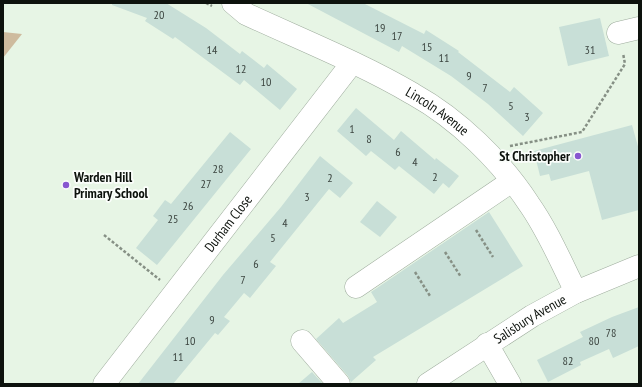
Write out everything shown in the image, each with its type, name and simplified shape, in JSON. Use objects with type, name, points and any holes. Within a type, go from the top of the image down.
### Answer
[{"type":"street","name":"Lincoln Avenue","points":[[233,3],[246,14],[352,63],[414,94],[442,114],[486,152],[529,203],[546,232],[576,292]]},
{"type":"street","name":"Durham Close","points":[[104,384],[352,63]]},
{"type":"street","points":[[356,287],[512,181]]},
{"type":"street","name":"Salisbury Avenue","points":[[428,384],[487,344],[576,292],[639,266]]},
{"type":"street","points":[[302,341],[339,384]]},
{"type":"street","points":[[487,344],[510,384]]},
{"type":"path","points":[[486,152],[582,132],[625,64],[629,30]]},
{"type":"path","points":[[465,213],[493,257]]},
{"type":"path","points":[[434,234],[461,277]]},
{"type":"path","points":[[104,235],[175,292]]},
{"type":"path","points":[[405,254],[430,296]]},
{"type":"shaded area","points":[[3,32],[22,34],[3,58]]},
{"type":"building","points":[[112,3],[166,3],[206,28],[240,54],[242,51],[264,68],[267,64],[297,89],[280,110],[244,80],[240,85],[175,37],[173,39],[145,21],[147,18],[112,5]]},
{"type":"building","points":[[306,3],[363,3],[424,34],[426,30],[459,51],[458,52],[510,92],[514,87],[543,113],[523,136],[488,104],[451,76],[402,46],[399,52]]},
{"type":"building","points":[[600,18],[609,56],[568,66],[559,27]]},
{"type":"building","points":[[356,108],[394,140],[401,131],[435,160],[436,158],[459,176],[449,188],[443,183],[434,194],[399,166],[395,170],[371,151],[366,156],[337,131]]},
{"type":"building","points":[[632,125],[639,150],[639,210],[602,220],[589,171],[551,181],[549,174],[540,176],[534,151]]},
{"type":"building","points":[[230,132],[251,149],[157,265],[136,248],[158,220],[153,216],[165,200],[171,204]]},
{"type":"building","points":[[320,156],[353,183],[340,198],[329,189],[270,262],[276,266],[250,298],[244,293],[224,317],[230,321],[218,335],[215,333],[173,384],[138,384],[223,275],[281,207]]},
{"type":"building","points":[[377,201],[397,217],[380,237],[360,222]]},
{"type":"building","points":[[489,212],[523,266],[373,357],[376,360],[351,382],[348,376],[316,339],[339,318],[343,323],[377,302],[371,292]]},
{"type":"building","points":[[639,307],[639,346],[613,358],[609,349],[580,362],[581,365],[548,382],[537,360],[583,337],[580,332],[612,317]]},
{"type":"building","points":[[312,372],[323,384],[298,384]]},
{"type":"place","name":"St Christopher","points":[[578,156]]},
{"type":"place","name":"Warden Hill Primary School","points":[[66,185]]}]
